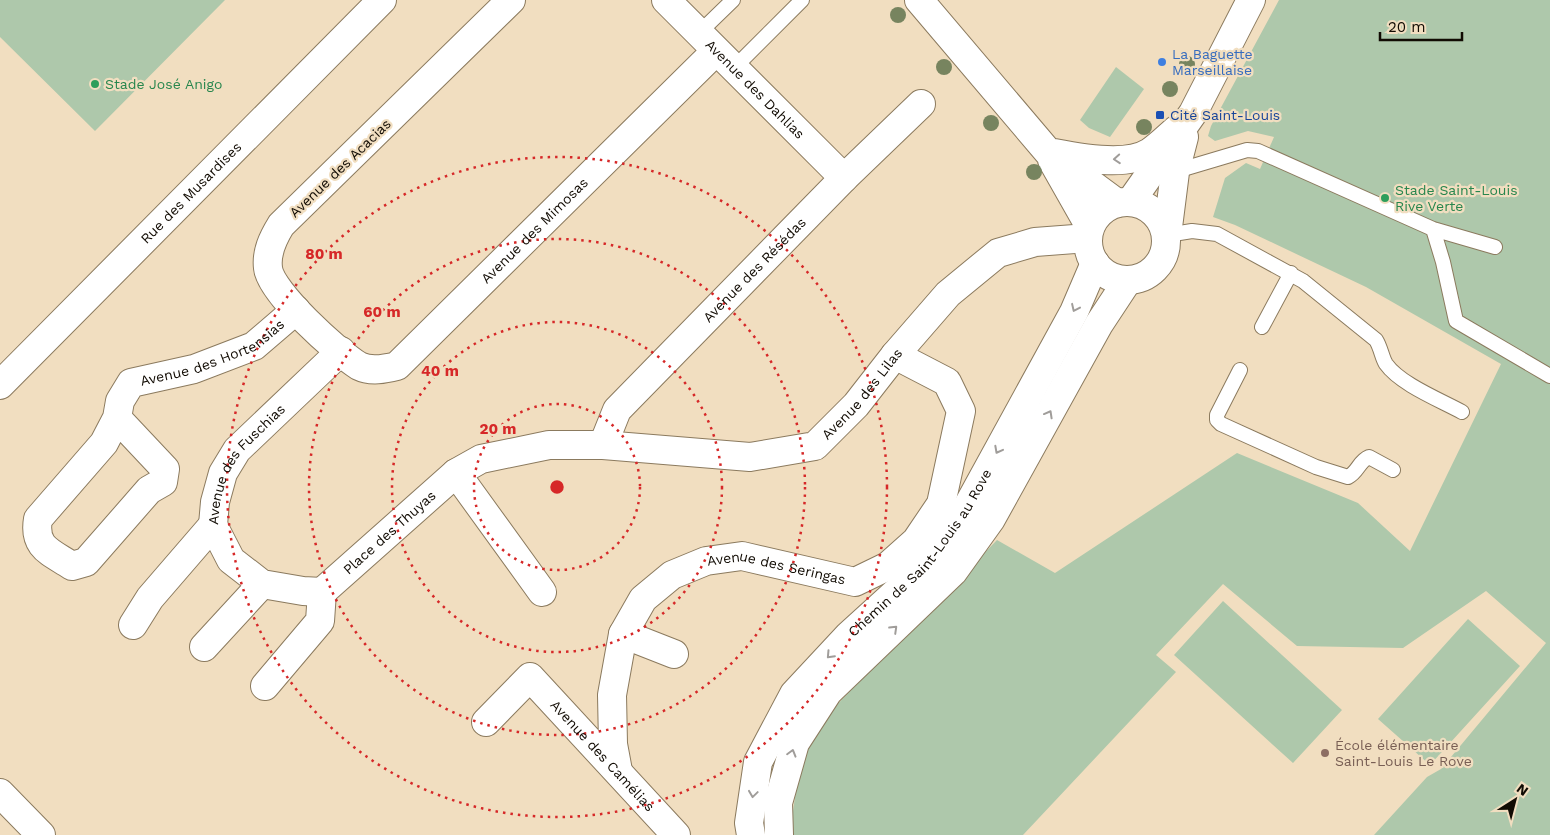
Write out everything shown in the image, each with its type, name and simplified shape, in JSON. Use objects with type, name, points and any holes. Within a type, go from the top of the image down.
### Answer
[{"type":"street","name":"Rue des Musardises","points":[[0,385],[382,0]]},
{"type":"street","name":"Avenue des Acacias","points":[[341,350],[296,310],[276,289],[268,269],[271,241],[281,225],[511,0]]},
{"type":"street","name":"Avenue des Dahlias","points":[[666,0],[844,178]]},
{"type":"street","points":[[919,0],[1048,152],[1104,272],[1115,278],[1128,280]]},
{"type":"street","name":"Chemin de Saint-Louis au Rove","points":[[751,835],[749,824],[758,762],[794,694],[849,634],[926,565],[966,509],[1074,312],[1096,216],[1106,207],[1124,202],[1162,173],[1251,0]]},
{"type":"street","name":"Avenue des Mimosas","points":[[341,350],[360,367],[381,370],[397,366],[716,51]]},
{"type":"street","name":"Avenue des Résédas","points":[[603,445],[617,410],[844,178],[921,104]]},
{"type":"street","points":[[1048,152],[1088,160],[1119,160],[1148,154],[1188,120]]},
{"type":"street","points":[[1048,152],[1124,202],[1144,205],[1154,212],[1162,222],[1167,235]]},
{"type":"street","name":"Chemin de Saint-Louis au Rove","points":[[779,835],[778,803],[795,743],[828,692],[953,572],[991,519],[1099,324],[1128,280],[1141,278],[1153,271],[1162,261],[1167,235],[1162,173]]},
{"type":"street","name":"Avenue des Lilas","points":[[481,460],[549,445],[603,445],[750,457],[815,446],[856,405],[894,355],[948,294],[998,253],[1035,242],[1091,243]]},
{"type":"street","name":"Avenue des Hortensias","points":[[117,418],[165,469],[163,482],[149,490],[86,562],[72,566],[41,546],[36,532],[38,519],[104,443],[117,418],[120,401],[132,383],[194,369],[254,346],[296,310]]},
{"type":"street","name":"Avenue des Fuschias","points":[[322,592],[302,591],[262,584],[231,560],[213,525],[215,502],[223,473],[237,450],[341,350]]},
{"type":"street","name":"Avenue des Seringas","points":[[618,771],[613,744],[612,695],[623,634],[643,599],[672,575],[706,561],[742,556],[855,582],[888,566],[916,541],[940,504],[961,411],[947,382],[894,355]]},
{"type":"street","name":"Place des Thuyas","points":[[322,592],[456,473],[481,460]]},
{"type":"street","points":[[456,473],[542,592]]},
{"type":"street","points":[[133,625],[150,598],[213,525]]},
{"type":"street","points":[[204,647],[262,584]]},
{"type":"street","points":[[265,686],[320,621],[322,592]]},
{"type":"street","points":[[623,634],[674,654]]},
{"type":"street","name":"Avenue des Camélias","points":[[486,722],[530,677],[676,835]]},
{"type":"street","points":[[0,793],[41,835]]},
{"type":"lane","points":[[716,51],[733,0]]},
{"type":"lane","points":[[716,51],[802,0]]},
{"type":"lane","points":[[1162,173],[1247,150],[1258,151],[1433,229],[1495,247]]},
{"type":"lane","points":[[1433,229],[1443,262],[1456,321],[1550,376]]},
{"type":"lane","points":[[1167,235],[1192,231],[1217,234],[1291,273],[1376,340],[1382,350],[1385,362],[1395,375],[1462,412]]},
{"type":"lane","points":[[1262,327],[1291,273]]},
{"type":"lane","points":[[1240,370],[1217,415],[1217,420],[1220,424],[1316,467],[1348,477],[1354,474],[1362,460],[1369,457],[1393,470]]},
{"type":"green space","name":"Stade José Anigo","points":[[0,0],[225,0],[95,131],[0,37]]},
{"type":"green space","points":[[1279,0],[1550,0],[1550,835],[1374,835],[1427,777],[1441,769],[1546,643],[1486,591],[1403,648],[1297,646],[1223,584],[1156,655],[1176,672],[1023,835],[793,835],[792,818],[799,769],[821,721],[997,540],[1055,573],[1237,453],[1358,503],[1410,551],[1501,364],[1366,287],[1235,225],[1213,217],[1225,178],[1246,163],[1260,169],[1274,137],[1248,131],[1215,141],[1208,136],[1211,126]]},
{"type":"green space","points":[[1116,67],[1144,89],[1110,137],[1089,128],[1080,120]]},
{"type":"green space","points":[[1223,601],[1342,710],[1293,763],[1174,655]]},
{"type":"green space","points":[[1468,619],[1520,666],[1430,765],[1378,719]]},
{"type":"place","name":"La Baguette Marseillaise","points":[[1162,62]]},
{"type":"place","name":"Stade José Anigo","points":[[95,84]]},
{"type":"place","name":"Cité Saint-Louis","points":[[1160,115]]},
{"type":"place","name":"Stade Saint-Louis Rive Verte","points":[[1385,198]]},
{"type":"place","name":"École élémentaire Saint-Louis Le Rove","points":[[1325,753]]}]
